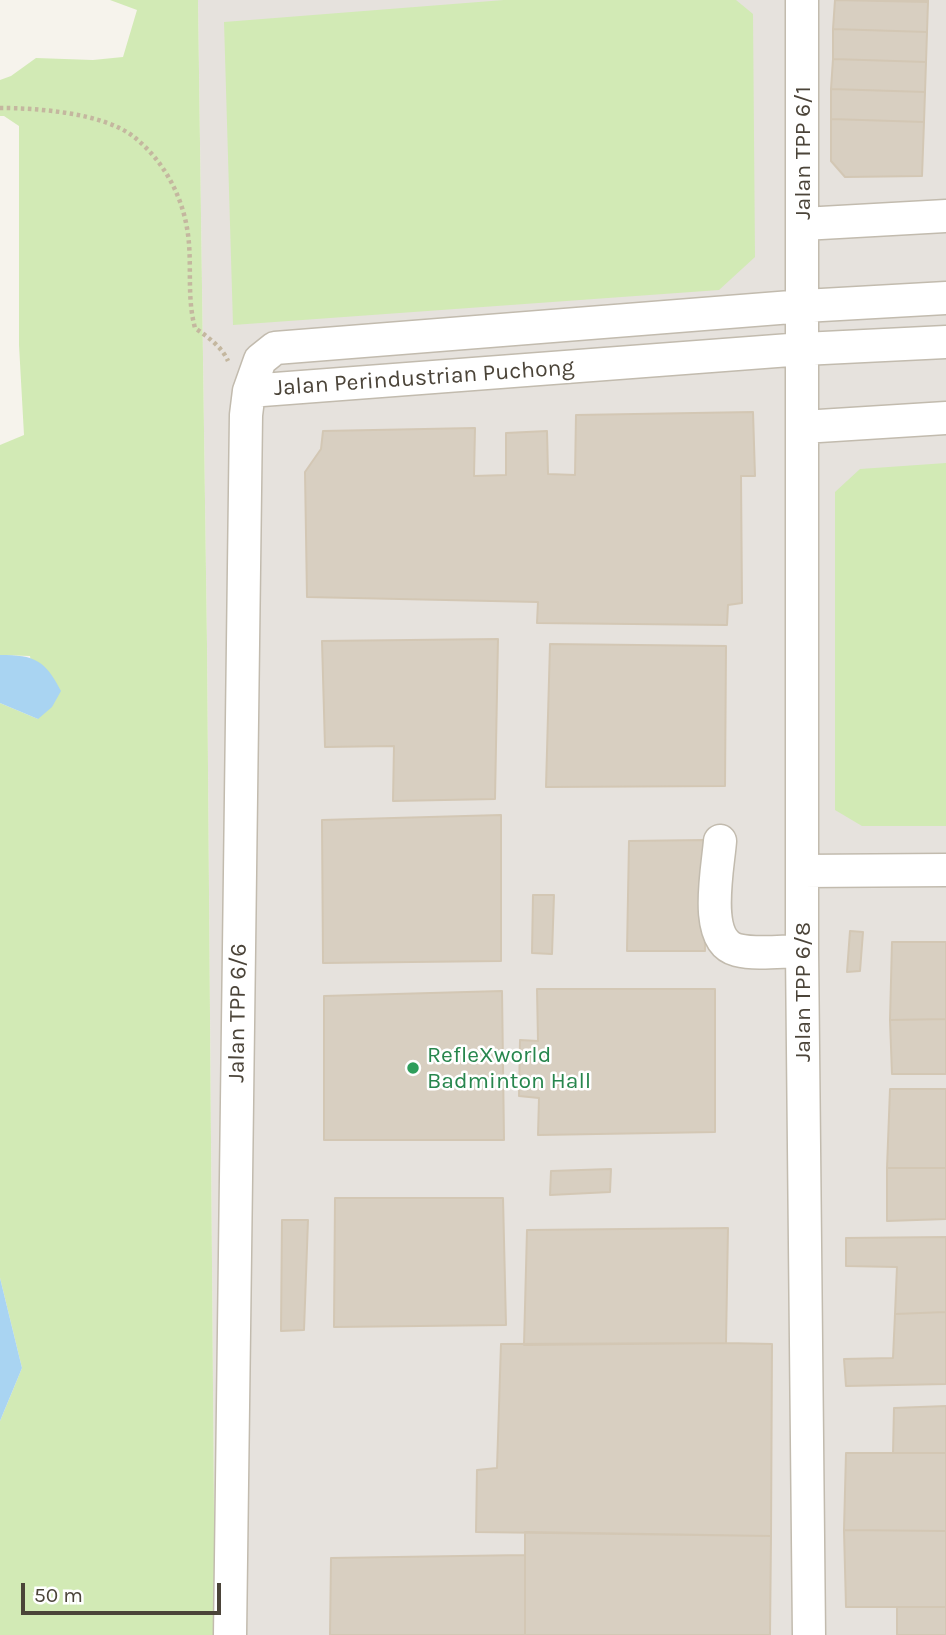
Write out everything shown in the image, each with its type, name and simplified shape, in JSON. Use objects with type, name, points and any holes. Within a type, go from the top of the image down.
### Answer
[{"type":"street","name":"Jalan TPP 6/1","points":[[802,0],[803,349]]},
{"type":"street","points":[[803,224],[946,216]]},
{"type":"street","name":"Jalan Perindustrian Puchong","points":[[241,381],[275,348],[804,306],[946,298]]},
{"type":"street","name":"Jalan Perindustrian Puchong","points":[[241,381],[946,342]]},
{"type":"street","name":"Jalan TPP 6/8","points":[[803,349],[802,951],[809,1635]]},
{"type":"street","name":"Jalan TPP 6/6","points":[[230,1635],[246,415],[241,381]]},
{"type":"street","points":[[803,427],[946,418]]},
{"type":"street","points":[[720,841],[715,922],[721,940],[736,950],[802,951]]},
{"type":"street","points":[[803,871],[946,870]]},
{"type":"path","points":[[0,108],[66,114],[104,122],[133,136],[155,158],[176,190],[187,228],[189,297],[195,328],[226,355],[241,381]]},
{"type":"shaded area","points":[[198,0],[946,0],[946,1635],[215,1635],[207,644]]},
{"type":"green space","points":[[110,0],[198,0],[207,644],[215,1635],[0,1635],[0,1421],[22,1368],[0,1278],[0,703],[38,719],[30,656],[0,655],[0,445],[24,435],[19,345],[19,126],[0,116],[0,80],[11,76],[36,58],[93,60],[123,57],[137,10]]},
{"type":"green space","points":[[504,0],[736,0],[753,14],[755,257],[719,290],[233,325],[224,22]]},
{"type":"green space","points":[[946,463],[946,826],[862,826],[835,810],[835,492],[860,469]]},
{"type":"water","points":[[0,655],[30,658],[38,661],[50,672],[61,691],[52,707],[38,719],[0,703]]},
{"type":"water","points":[[0,1278],[22,1368],[0,1421]]},
{"type":"building","points":[[835,0],[928,2],[927,32],[833,29]]},
{"type":"building","points":[[858,0],[928,0],[928,2]]},
{"type":"building","points":[[833,29],[927,32],[926,62],[833,59]]},
{"type":"building","points":[[833,59],[926,62],[925,92],[831,89]]},
{"type":"building","points":[[831,89],[925,92],[924,122],[831,119]]},
{"type":"building","points":[[831,119],[924,122],[922,176],[845,177],[831,161]]},
{"type":"building","points":[[753,412],[755,476],[741,476],[742,603],[728,605],[727,625],[537,623],[538,602],[307,597],[305,472],[321,449],[323,431],[475,428],[474,476],[506,475],[506,433],[547,431],[548,474],[575,475],[576,415]]},
{"type":"building","points":[[498,639],[495,799],[393,801],[394,746],[325,747],[322,641]]},
{"type":"building","points":[[550,644],[726,646],[725,786],[546,787]]},
{"type":"building","points":[[501,815],[501,961],[323,963],[322,820]]},
{"type":"building","points":[[704,840],[705,951],[627,951],[629,841]]},
{"type":"building","points":[[533,895],[554,895],[552,954],[532,953]]},
{"type":"building","points":[[850,931],[863,932],[860,971],[847,972]]},
{"type":"building","points":[[892,942],[946,942],[946,1019],[890,1020]]},
{"type":"building","points":[[537,989],[715,989],[715,1132],[538,1135],[539,1098],[519,1096],[520,1040],[538,1041]]},
{"type":"building","name":"RefleXworld Badminton Hall","points":[[502,991],[504,1140],[324,1140],[324,996]]},
{"type":"building","points":[[946,1019],[946,1074],[892,1074],[890,1020]]},
{"type":"building","points":[[890,1089],[946,1089],[946,1168],[887,1168]]},
{"type":"building","points":[[887,1168],[946,1168],[946,1219],[887,1221]]},
{"type":"building","points":[[611,1169],[610,1192],[550,1195],[551,1171]]},
{"type":"building","points":[[335,1198],[503,1198],[506,1325],[334,1327]]},
{"type":"building","points":[[282,1220],[308,1220],[304,1330],[281,1331]]},
{"type":"building","points":[[728,1228],[726,1343],[524,1345],[527,1230]]},
{"type":"building","points":[[946,1237],[946,1312],[895,1314],[897,1267],[846,1266],[846,1238]]},
{"type":"building","points":[[946,1312],[946,1384],[846,1386],[844,1359],[893,1358],[895,1314]]},
{"type":"building","points":[[501,1344],[772,1344],[771,1536],[476,1532],[477,1470],[497,1468]]},
{"type":"building","points":[[946,1406],[946,1453],[893,1453],[894,1408]]},
{"type":"building","points":[[846,1453],[946,1453],[946,1531],[844,1530]]},
{"type":"building","points":[[844,1530],[946,1531],[946,1607],[846,1607]]},
{"type":"building","points":[[525,1532],[771,1536],[770,1635],[525,1635]]},
{"type":"building","points":[[525,1555],[525,1635],[330,1635],[331,1558]]},
{"type":"building","points":[[897,1607],[946,1607],[946,1635],[897,1635]]},
{"type":"place","name":"RefleXworld Badminton Hall","points":[[413,1068]]}]
